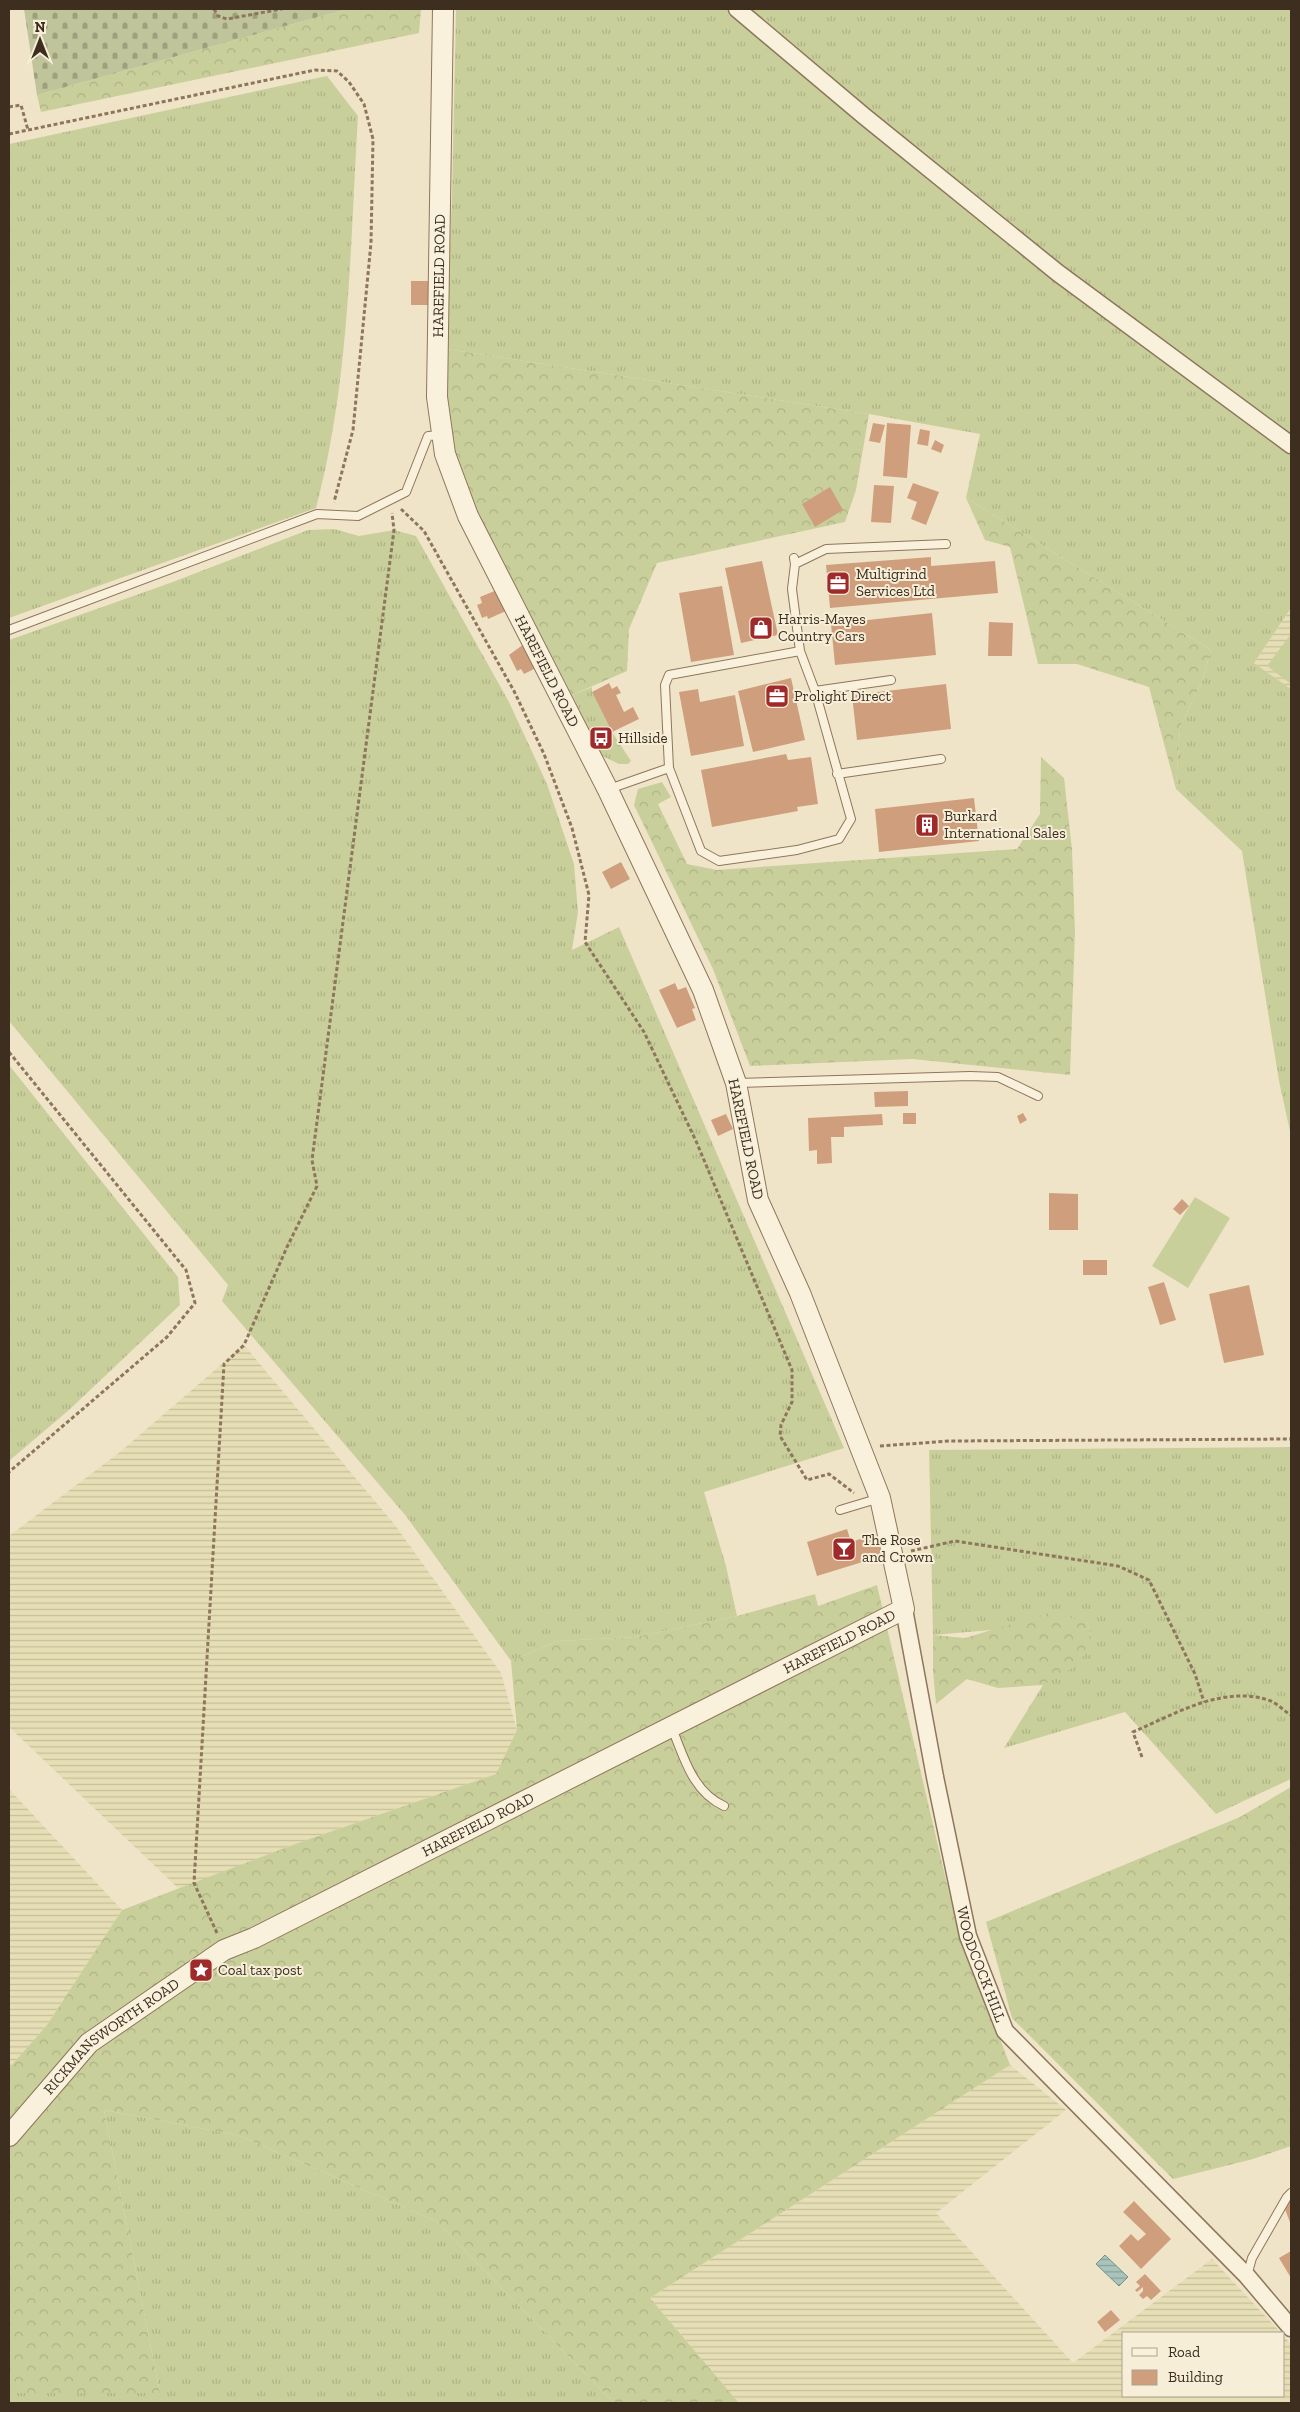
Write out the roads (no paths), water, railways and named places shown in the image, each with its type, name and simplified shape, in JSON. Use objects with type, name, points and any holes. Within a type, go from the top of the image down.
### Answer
[{"type":"street","name":"HAREFIELD ROAD","points":[[254,1938],[904,1609],[880,1498],[800,1293],[758,1200],[736,1083],[703,990],[608,790],[468,516],[445,454],[437,397],[443,9]]},
{"type":"street","points":[[737,9],[864,116],[1058,273],[1291,445]]},
{"type":"street","name":"WOODCOCK HILL","points":[[904,1609],[935,1777],[968,1936],[1005,2031],[1247,2276],[1291,2328]]},
{"type":"street","name":"RICKMANSWORTH ROAD","points":[[9,2136],[89,2043],[224,1950],[254,1938]]},
{"type":"lane","points":[[9,630],[317,514],[358,516],[406,492],[428,436],[443,434]]},
{"type":"lane","points":[[800,651],[670,675],[665,686],[668,768],[701,851],[719,861],[797,850],[839,838],[851,819],[814,691],[800,651],[792,589],[794,561],[826,549],[946,544]]},
{"type":"lane","points":[[814,691],[891,680]]},
{"type":"lane","points":[[837,774],[941,759]]},
{"type":"lane","points":[[608,790],[668,768]]},
{"type":"lane","points":[[736,1083],[970,1076],[998,1077],[1038,1096]]},
{"type":"lane","points":[[840,1510],[880,1498]]},
{"type":"lane","points":[[671,1726],[683,1758],[702,1792],[710,1800],[724,1806]]},
{"type":"lane","points":[[1247,2276],[1252,2258],[1291,2193]]},
{"type":"water","points":[[1105,2255],[1128,2277],[1119,2286],[1096,2264]]},
{"type":"place","name":"Multigrind Services Ltd","points":[[838,583]]},
{"type":"place","name":"Harris-Mayes Country Cars","points":[[761,628]]},
{"type":"place","name":"Prolight Direct","points":[[777,696]]},
{"type":"place","name":"Hillside","points":[[601,738]]},
{"type":"place","name":"Burkard International Sales","points":[[927,825]]},
{"type":"place","name":"The Rose and Crown","points":[[844,1549]]},
{"type":"place","name":"Coal tax post","points":[[201,1970]]}]
